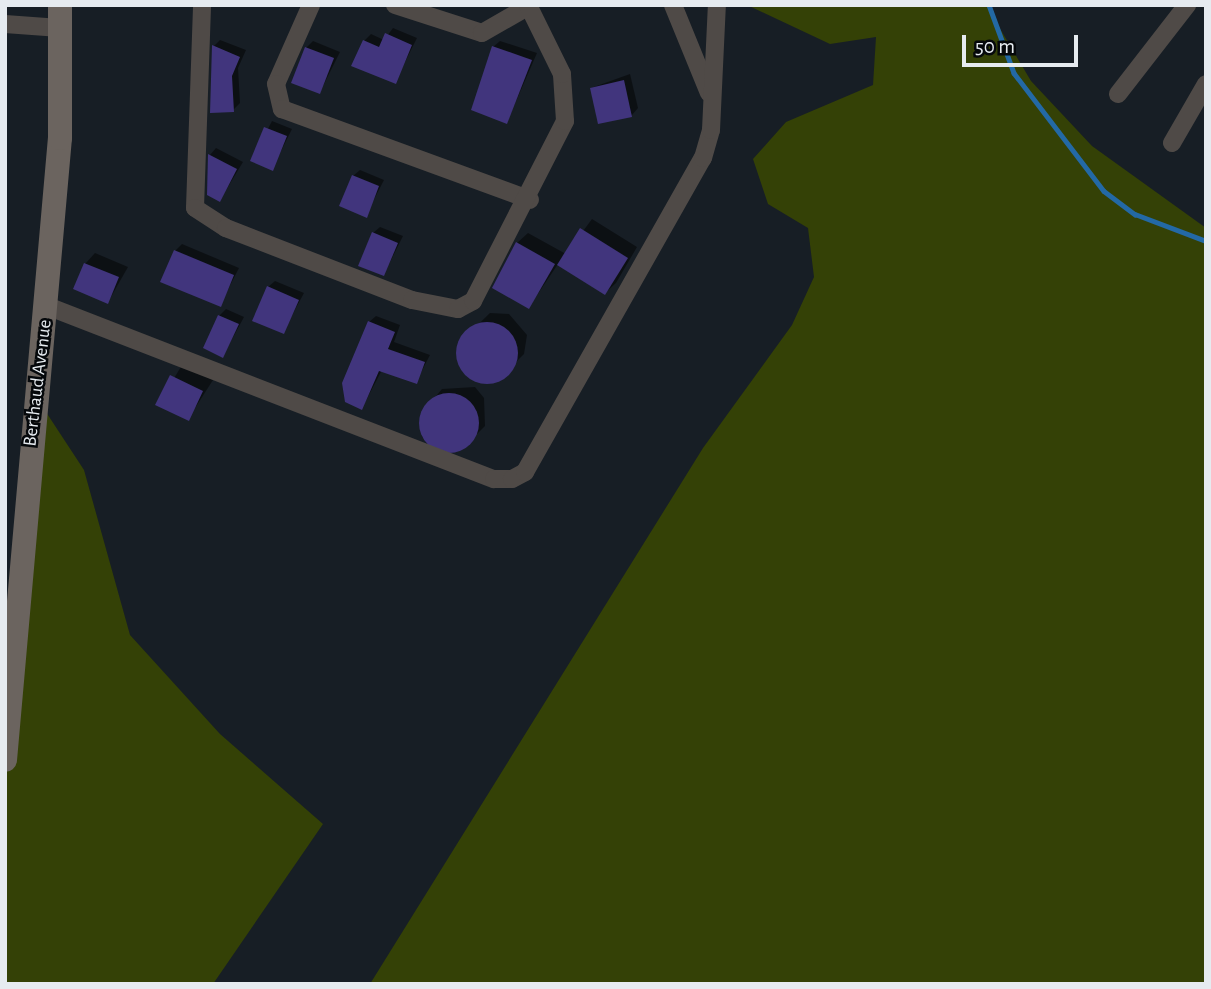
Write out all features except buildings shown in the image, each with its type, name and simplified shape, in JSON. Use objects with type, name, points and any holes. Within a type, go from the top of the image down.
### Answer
[{"type":"street","points":[[311,5],[276,85],[282,109],[530,200]]},
{"type":"street","points":[[203,6],[191,197],[207,219],[412,300],[458,309],[473,301],[530,200],[565,121],[567,98],[562,74],[529,6],[482,33],[395,5]]},
{"type":"street","points":[[673,5],[712,101]]},
{"type":"street","points":[[47,306],[494,479],[512,479],[525,472],[703,158],[712,101],[717,5]]},
{"type":"street","points":[[1118,94],[1187,5]]},
{"type":"street","points":[[5,24],[60,17]]},
{"type":"street","name":"Berthaud Avenue","points":[[5,760],[11,597],[47,306],[63,89],[60,17]]},
{"type":"street","points":[[1172,143],[1206,84]]},
{"type":"green space","points":[[747,5],[986,5],[1031,81],[1092,146],[1206,228],[1206,984],[370,984],[703,448],[792,325],[814,277],[808,228],[768,204],[753,159],[786,122],[873,85],[876,37],[830,44]]},
{"type":"green space","points":[[33,407],[44,409],[84,470],[130,635],[220,734],[323,824],[213,984],[5,984],[5,784]]},
{"type":"waterway","points":[[989,5],[1014,73],[1104,191],[1135,214],[1206,241]]}]
